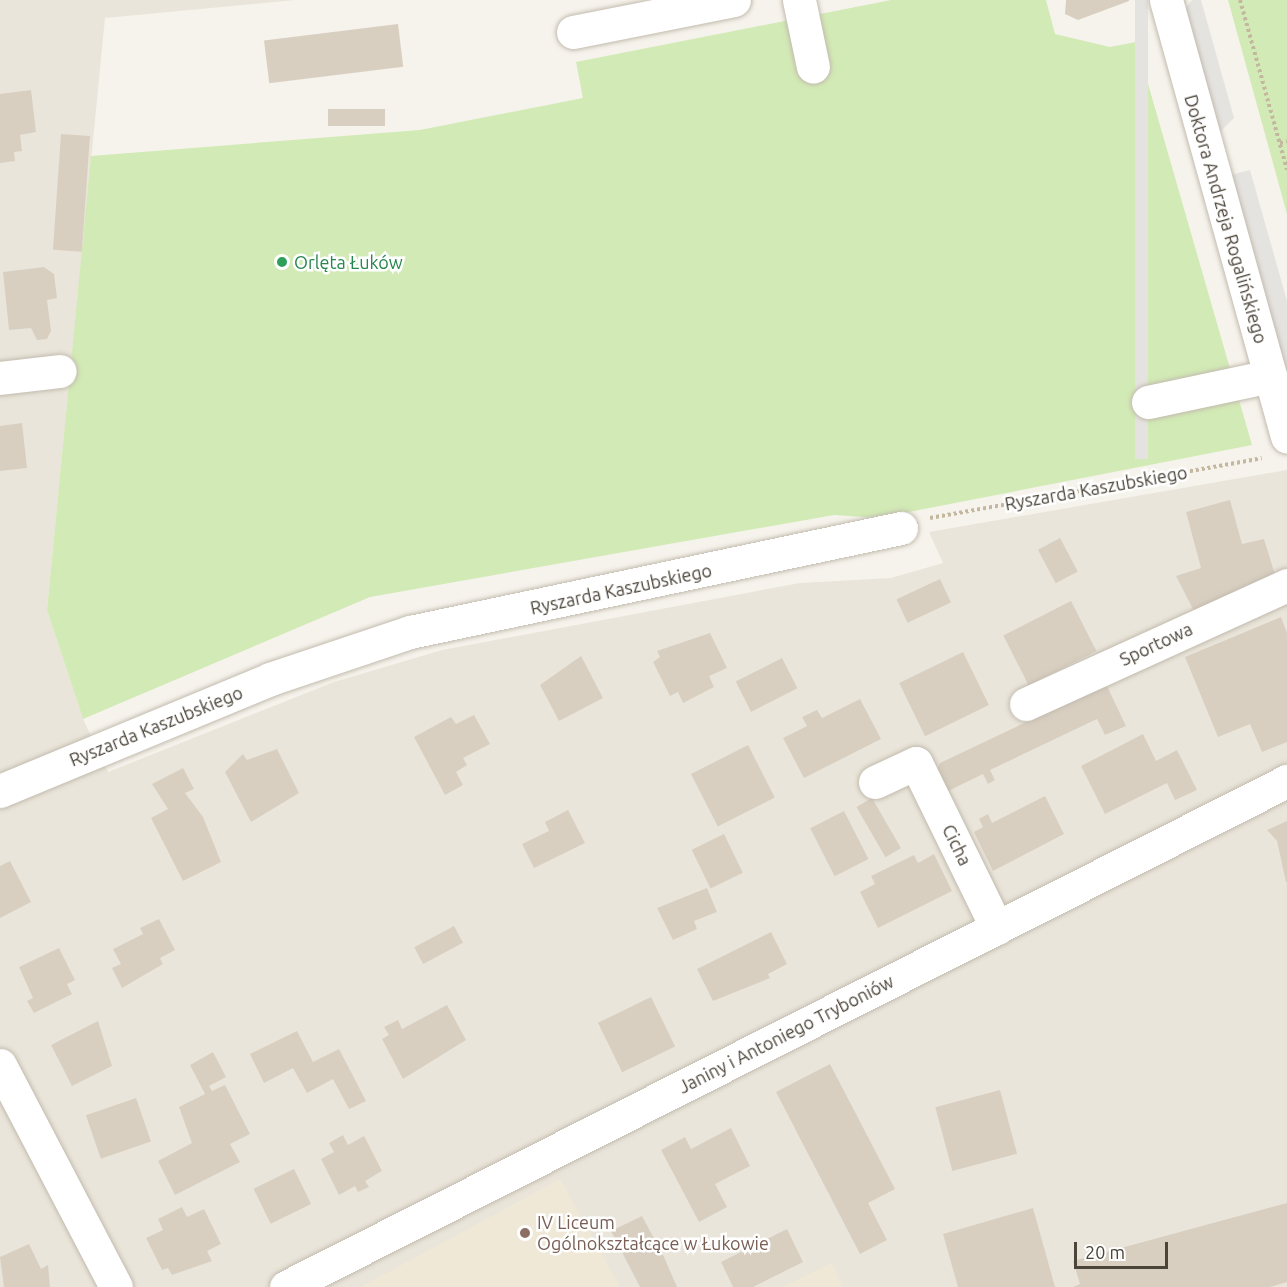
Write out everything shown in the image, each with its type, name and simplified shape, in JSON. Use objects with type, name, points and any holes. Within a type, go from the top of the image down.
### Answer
[{"type":"street","points":[[573,32],[734,0]]},
{"type":"street","points":[[799,0],[813,67]]},
{"type":"street","name":"Doktora Andrzeja Rogalińskiego","points":[[1166,0],[1287,437]]},
{"type":"street","points":[[0,378],[60,371]]},
{"type":"street","points":[[1148,402],[1270,376]]},
{"type":"street","name":"Ryszarda Kaszubskiego","points":[[0,791],[270,679],[410,632],[901,528]]},
{"type":"street","name":"Sportowa","points":[[1026,704],[1287,585]]},
{"type":"street","name":"Cicha","points":[[875,782],[916,763],[997,928]]},
{"type":"street","name":"Janiny i Antoniego Tryboniów","points":[[286,1287],[1287,781]]},
{"type":"street","points":[[0,1065],[116,1287]]},
{"type":"path","points":[[1240,0],[1287,170]]},
{"type":"path","points":[[1280,142],[1287,141]]},
{"type":"path","name":"Ryszarda Kaszubskiego","points":[[901,528],[941,515],[1263,458]]},
{"type":"shaded area","points":[[0,0],[295,0],[105,18],[47,610],[83,719],[108,772],[334,682],[442,650],[800,583],[891,578],[943,563],[929,532],[1287,470],[1287,1287],[0,1287]]},
{"type":"shaded area","points":[[1135,0],[1148,0],[1148,459],[1135,459]]},
{"type":"shaded area","points":[[1192,0],[1201,0],[1234,118],[1214,138],[1179,16]]},
{"type":"shaded area","points":[[1250,170],[1287,301],[1287,393],[1226,176]]},
{"type":"shaded area","name":"IV Liceum Ogólnokształcące w Łukowie","points":[[560,1179],[620,1287],[361,1287]]},
{"type":"shaded area","name":"IV Liceum Ogólnokształcące w Łukowie","points":[[832,1263],[842,1287],[783,1287]]},
{"type":"green space","name":"Orlęta Łuków","points":[[891,0],[1046,0],[1055,34],[1110,47],[1136,42],[1252,445],[878,518],[834,515],[370,597],[83,719],[47,610],[91,156],[420,130],[583,98],[576,62]]},
{"type":"green space","points":[[1228,0],[1287,0],[1287,214]]},
{"type":"building","points":[[1066,0],[1129,1],[1078,20],[1065,14]]},
{"type":"building","points":[[398,24],[403,67],[269,83],[264,40]]},
{"type":"building","points":[[31,90],[36,132],[20,135],[22,151],[14,152],[15,161],[0,163],[0,94]]},
{"type":"building","points":[[328,109],[385,109],[385,126],[328,126]]},
{"type":"building","points":[[61,134],[90,136],[82,252],[53,250]]},
{"type":"building","points":[[44,267],[54,274],[57,298],[47,300],[51,331],[47,339],[37,340],[31,328],[9,330],[3,272]]},
{"type":"building","points":[[22,423],[27,468],[0,471],[0,426]]},
{"type":"building","points":[[1230,500],[1242,544],[1264,539],[1276,578],[1196,615],[1176,576],[1201,568],[1186,512]]},
{"type":"building","points":[[1060,538],[1078,572],[1056,583],[1038,550]]},
{"type":"building","points":[[940,579],[951,603],[907,623],[896,599]]},
{"type":"building","points":[[1071,601],[1096,651],[1029,685],[1003,636]]},
{"type":"building","points":[[1281,617],[1287,633],[1287,742],[1262,752],[1250,724],[1218,737],[1185,657]]},
{"type":"building","points":[[710,633],[727,668],[709,676],[714,687],[683,703],[678,692],[670,696],[653,662],[660,657],[657,651]]},
{"type":"building","points":[[963,652],[989,705],[925,736],[899,683]]},
{"type":"building","points":[[581,656],[603,698],[559,721],[540,685]]},
{"type":"building","points":[[782,658],[797,688],[751,712],[736,682]]},
{"type":"building","points":[[1106,684],[1126,726],[1105,735],[1097,719],[990,770],[995,780],[988,784],[983,774],[944,793],[934,774],[940,763]]},
{"type":"building","points":[[860,699],[881,739],[804,778],[783,738],[807,726],[802,717],[817,710],[822,718]]},
{"type":"building","points":[[474,715],[490,744],[463,758],[467,765],[456,772],[463,785],[445,795],[414,737],[451,717],[456,724]]},
{"type":"building","points":[[1143,734],[1156,761],[1177,750],[1197,790],[1175,800],[1167,783],[1105,814],[1081,766]]},
{"type":"building","points":[[748,745],[775,798],[718,827],[691,774]]},
{"type":"building","points":[[277,749],[299,793],[251,822],[225,772],[243,754],[247,760]]},
{"type":"building","points":[[183,768],[194,789],[185,793],[203,817],[221,862],[183,881],[151,818],[168,809],[152,784]]},
{"type":"building","points":[[1045,796],[1064,834],[993,871],[974,832],[983,827],[979,819],[988,814],[992,823]]},
{"type":"building","points":[[872,798],[901,848],[885,857],[856,807]]},
{"type":"building","points":[[568,810],[585,843],[534,868],[522,844],[549,831],[545,822]]},
{"type":"building","points":[[844,811],[869,859],[835,876],[810,828]]},
{"type":"building","points":[[1287,821],[1286,882],[1277,841],[1267,830]]},
{"type":"building","points":[[724,834],[743,873],[710,888],[692,850]]},
{"type":"building","points":[[934,854],[952,891],[878,928],[860,892],[875,884],[871,876],[914,855],[918,863]]},
{"type":"building","points":[[10,861],[31,902],[0,918],[0,866]]},
{"type":"building","points":[[707,888],[717,912],[694,921],[697,929],[673,940],[657,908]]},
{"type":"building","points":[[159,919],[175,950],[160,958],[163,964],[122,988],[112,968],[121,964],[113,949],[143,934],[140,928]]},
{"type":"building","points":[[454,926],[463,943],[423,964],[414,947]]},
{"type":"building","points":[[771,932],[787,964],[768,974],[770,978],[713,1001],[697,969]]},
{"type":"building","points":[[59,948],[75,980],[67,984],[72,994],[34,1013],[27,1001],[33,998],[19,967]]},
{"type":"building","points":[[651,997],[675,1046],[622,1072],[598,1023]]},
{"type":"building","points":[[447,1005],[466,1040],[403,1079],[382,1039],[389,1035],[384,1027],[398,1020],[402,1029]]},
{"type":"building","points":[[98,1021],[112,1066],[72,1086],[51,1045]]},
{"type":"building","points":[[297,1031],[313,1062],[339,1049],[366,1101],[349,1109],[333,1079],[307,1093],[293,1068],[264,1083],[250,1054]]},
{"type":"building","points":[[213,1052],[226,1077],[209,1086],[212,1091],[225,1085],[250,1134],[230,1144],[240,1162],[175,1195],[158,1161],[192,1143],[179,1107],[205,1094],[190,1065]]},
{"type":"building","points":[[830,1064],[895,1189],[868,1203],[887,1240],[860,1254],[776,1092]]},
{"type":"building","points":[[1000,1090],[1017,1154],[952,1171],[935,1107]]},
{"type":"building","points":[[136,1098],[151,1141],[101,1159],[86,1115]]},
{"type":"building","points":[[731,1128],[750,1166],[715,1184],[727,1207],[699,1222],[661,1150],[685,1137],[691,1149]]},
{"type":"building","points":[[343,1135],[348,1145],[364,1136],[382,1171],[365,1181],[369,1187],[358,1192],[355,1186],[339,1195],[321,1159],[334,1152],[329,1143]]},
{"type":"building","points":[[294,1169],[311,1204],[271,1224],[254,1189]]},
{"type":"building","points":[[1287,1203],[1287,1282],[1270,1287],[1073,1287],[1080,1284],[1073,1261]]},
{"type":"building","points":[[182,1207],[187,1217],[204,1209],[221,1244],[207,1251],[212,1261],[172,1275],[168,1268],[162,1270],[146,1238],[163,1230],[158,1219]]},
{"type":"building","points":[[1033,1208],[1055,1287],[958,1287],[943,1234]]},
{"type":"building","points":[[642,1216],[677,1287],[640,1287],[611,1231]]},
{"type":"building","points":[[787,1229],[803,1262],[753,1287],[733,1287],[721,1262]]},
{"type":"building","points":[[29,1244],[41,1269],[48,1265],[50,1287],[4,1287],[0,1257]]},
{"type":"place","name":"Orlęta Łuków","points":[[282,262]]},
{"type":"place","name":"IV Liceum Ogólnokształcące w Łukowie","points":[[525,1233]]}]
